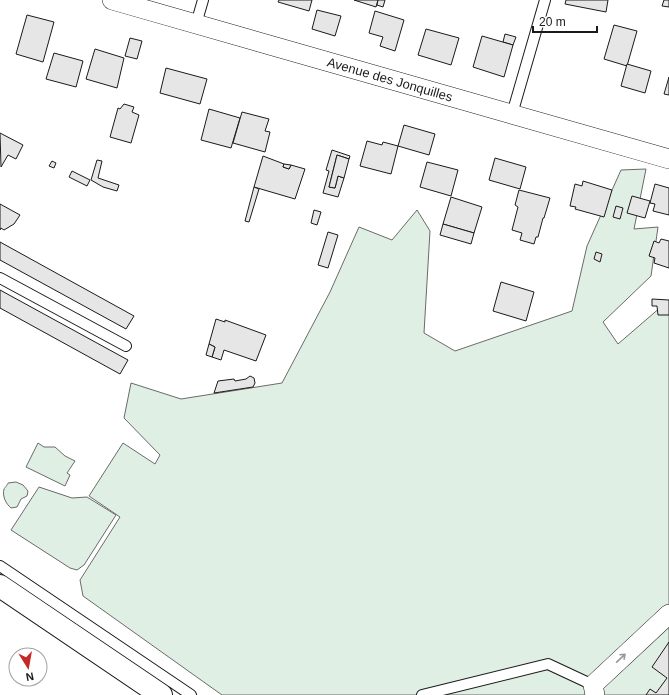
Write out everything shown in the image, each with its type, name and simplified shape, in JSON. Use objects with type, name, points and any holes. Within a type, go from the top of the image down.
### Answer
[{"type":"main road","points":[[0,586],[161,695]]},
{"type":"street","name":"Avenue des Jonquilles","points":[[112,0],[669,159]]},
{"type":"street","points":[[594,690],[669,614]]},
{"type":"lane","points":[[196,24],[203,0]]},
{"type":"lane","points":[[512,114],[545,0]]},
{"type":"lane","points":[[0,278],[126,346]]},
{"type":"lane","points":[[0,566],[191,695]]},
{"type":"lane","points":[[422,695],[548,664],[594,690]]},
{"type":"green space","points":[[646,169],[634,229],[658,227],[651,276],[603,322],[618,344],[669,300],[669,695],[222,695],[83,596],[80,580],[120,517],[89,496],[123,443],[155,464],[160,455],[124,418],[131,383],[181,399],[282,383],[330,292],[359,227],[392,240],[417,210],[430,231],[424,333],[455,351],[572,311],[587,246],[621,170]]},
{"type":"green space","points":[[38,443],[44,447],[55,447],[65,456],[75,461],[67,473],[70,475],[65,486],[26,467]]},
{"type":"green space","points":[[16,482],[23,485],[28,491],[27,496],[21,499],[17,507],[11,508],[5,500],[4,489],[8,483]]},
{"type":"green space","points":[[39,487],[72,498],[87,497],[116,515],[84,565],[77,570],[70,568],[11,530]]},
{"type":"building","points":[[279,0],[312,0],[309,11],[278,2]]},
{"type":"building","points":[[354,0],[378,0],[376,7]]},
{"type":"building","points":[[378,0],[385,0],[383,7],[377,5]]},
{"type":"building","points":[[566,0],[608,0],[606,12],[565,4]]},
{"type":"building","points":[[664,0],[669,0],[669,7],[662,6]]},
{"type":"building","points":[[317,10],[341,16],[335,36],[312,29]]},
{"type":"building","points":[[375,11],[404,20],[395,51],[380,46],[383,37],[369,33]]},
{"type":"building","points":[[27,15],[54,22],[43,62],[16,54]]},
{"type":"building","points":[[614,25],[637,31],[627,66],[604,59]]},
{"type":"building","points":[[426,29],[459,38],[451,65],[418,55]]},
{"type":"building","points":[[505,34],[516,37],[513,45],[503,42]]},
{"type":"building","points":[[482,36],[513,45],[504,77],[473,67]]},
{"type":"building","points":[[130,38],[142,41],[137,59],[125,56]]},
{"type":"building","points":[[95,49],[124,58],[117,88],[86,79]]},
{"type":"building","points":[[54,53],[83,61],[76,87],[46,79]]},
{"type":"building","points":[[627,64],[651,71],[645,93],[621,86]]},
{"type":"building","points":[[166,68],[207,79],[200,104],[160,93]]},
{"type":"building","points":[[669,77],[669,95],[664,94]]},
{"type":"building","points":[[124,104],[134,107],[132,112],[139,115],[131,143],[110,137],[118,108],[120,109]]},
{"type":"building","points":[[209,109],[240,118],[231,148],[201,140]]},
{"type":"building","points":[[242,112],[269,119],[265,131],[270,132],[265,152],[233,143]]},
{"type":"building","points":[[404,125],[435,134],[429,155],[398,146]]},
{"type":"building","points":[[0,133],[23,145],[16,159],[8,155],[1,167]]},
{"type":"building","points":[[367,141],[382,145],[383,142],[398,146],[391,174],[360,166]]},
{"type":"building","points":[[332,150],[350,156],[349,159],[337,155],[329,187],[335,188],[338,176],[344,178],[338,197],[323,193],[329,171],[326,170]]},
{"type":"building","points":[[337,155],[349,159],[344,178],[338,176],[335,188],[329,187]]},
{"type":"building","points":[[263,156],[284,164],[283,167],[289,169],[291,165],[305,169],[295,199],[254,187]]},
{"type":"building","points":[[495,158],[526,167],[520,189],[489,180]]},
{"type":"building","points":[[97,160],[102,161],[98,178],[119,185],[117,191],[103,187],[91,180]]},
{"type":"building","points":[[52,161],[56,163],[54,168],[49,166]]},
{"type":"building","points":[[427,162],[458,170],[451,196],[420,187]]},
{"type":"building","points":[[284,164],[291,165],[289,169],[283,167]]},
{"type":"building","points":[[72,171],[90,180],[87,186],[69,177]]},
{"type":"building","points":[[583,181],[612,190],[604,217],[575,209],[576,207],[570,206],[575,184],[582,186]]},
{"type":"building","points":[[655,184],[669,188],[669,215],[653,211],[655,204],[650,203]]},
{"type":"building","points":[[254,187],[259,189],[249,222],[245,221]]},
{"type":"building","points":[[519,190],[550,198],[538,237],[536,237],[534,244],[520,240],[522,233],[512,230],[518,207],[515,205]]},
{"type":"building","points":[[632,196],[650,201],[645,218],[627,213]]},
{"type":"building","points":[[451,197],[482,207],[474,233],[443,224]]},
{"type":"building","points":[[0,204],[20,215],[14,224],[4,230],[1,228],[0,230]]},
{"type":"building","points":[[616,206],[623,208],[620,219],[613,217]]},
{"type":"building","points":[[314,210],[321,212],[317,225],[311,223]]},
{"type":"building","points":[[443,224],[474,233],[471,244],[440,235]]},
{"type":"building","points":[[328,232],[338,235],[328,268],[318,265]]},
{"type":"building","points":[[661,239],[669,241],[669,268],[654,263],[655,258],[649,256],[654,241],[659,243]]},
{"type":"building","points":[[0,242],[134,316],[126,329],[0,260]]},
{"type":"building","points":[[596,252],[602,254],[600,262],[594,259]]},
{"type":"building","points":[[501,282],[534,292],[526,321],[493,311]]},
{"type":"building","points":[[0,290],[128,360],[120,374],[0,308]]},
{"type":"building","points":[[652,299],[669,300],[669,315],[658,315],[657,306],[652,306]]},
{"type":"building","points":[[216,319],[225,322],[225,320],[266,335],[256,361],[224,350],[221,360],[212,357],[215,347],[209,344]]},
{"type":"building","points":[[209,344],[215,347],[212,357],[206,355]]},
{"type":"building","points":[[250,376],[254,378],[255,383],[253,387],[214,393],[218,381],[234,379],[235,381],[246,379]]},
{"type":"building","points":[[669,642],[669,695],[646,695],[650,689],[656,693],[667,678],[652,667]]}]
